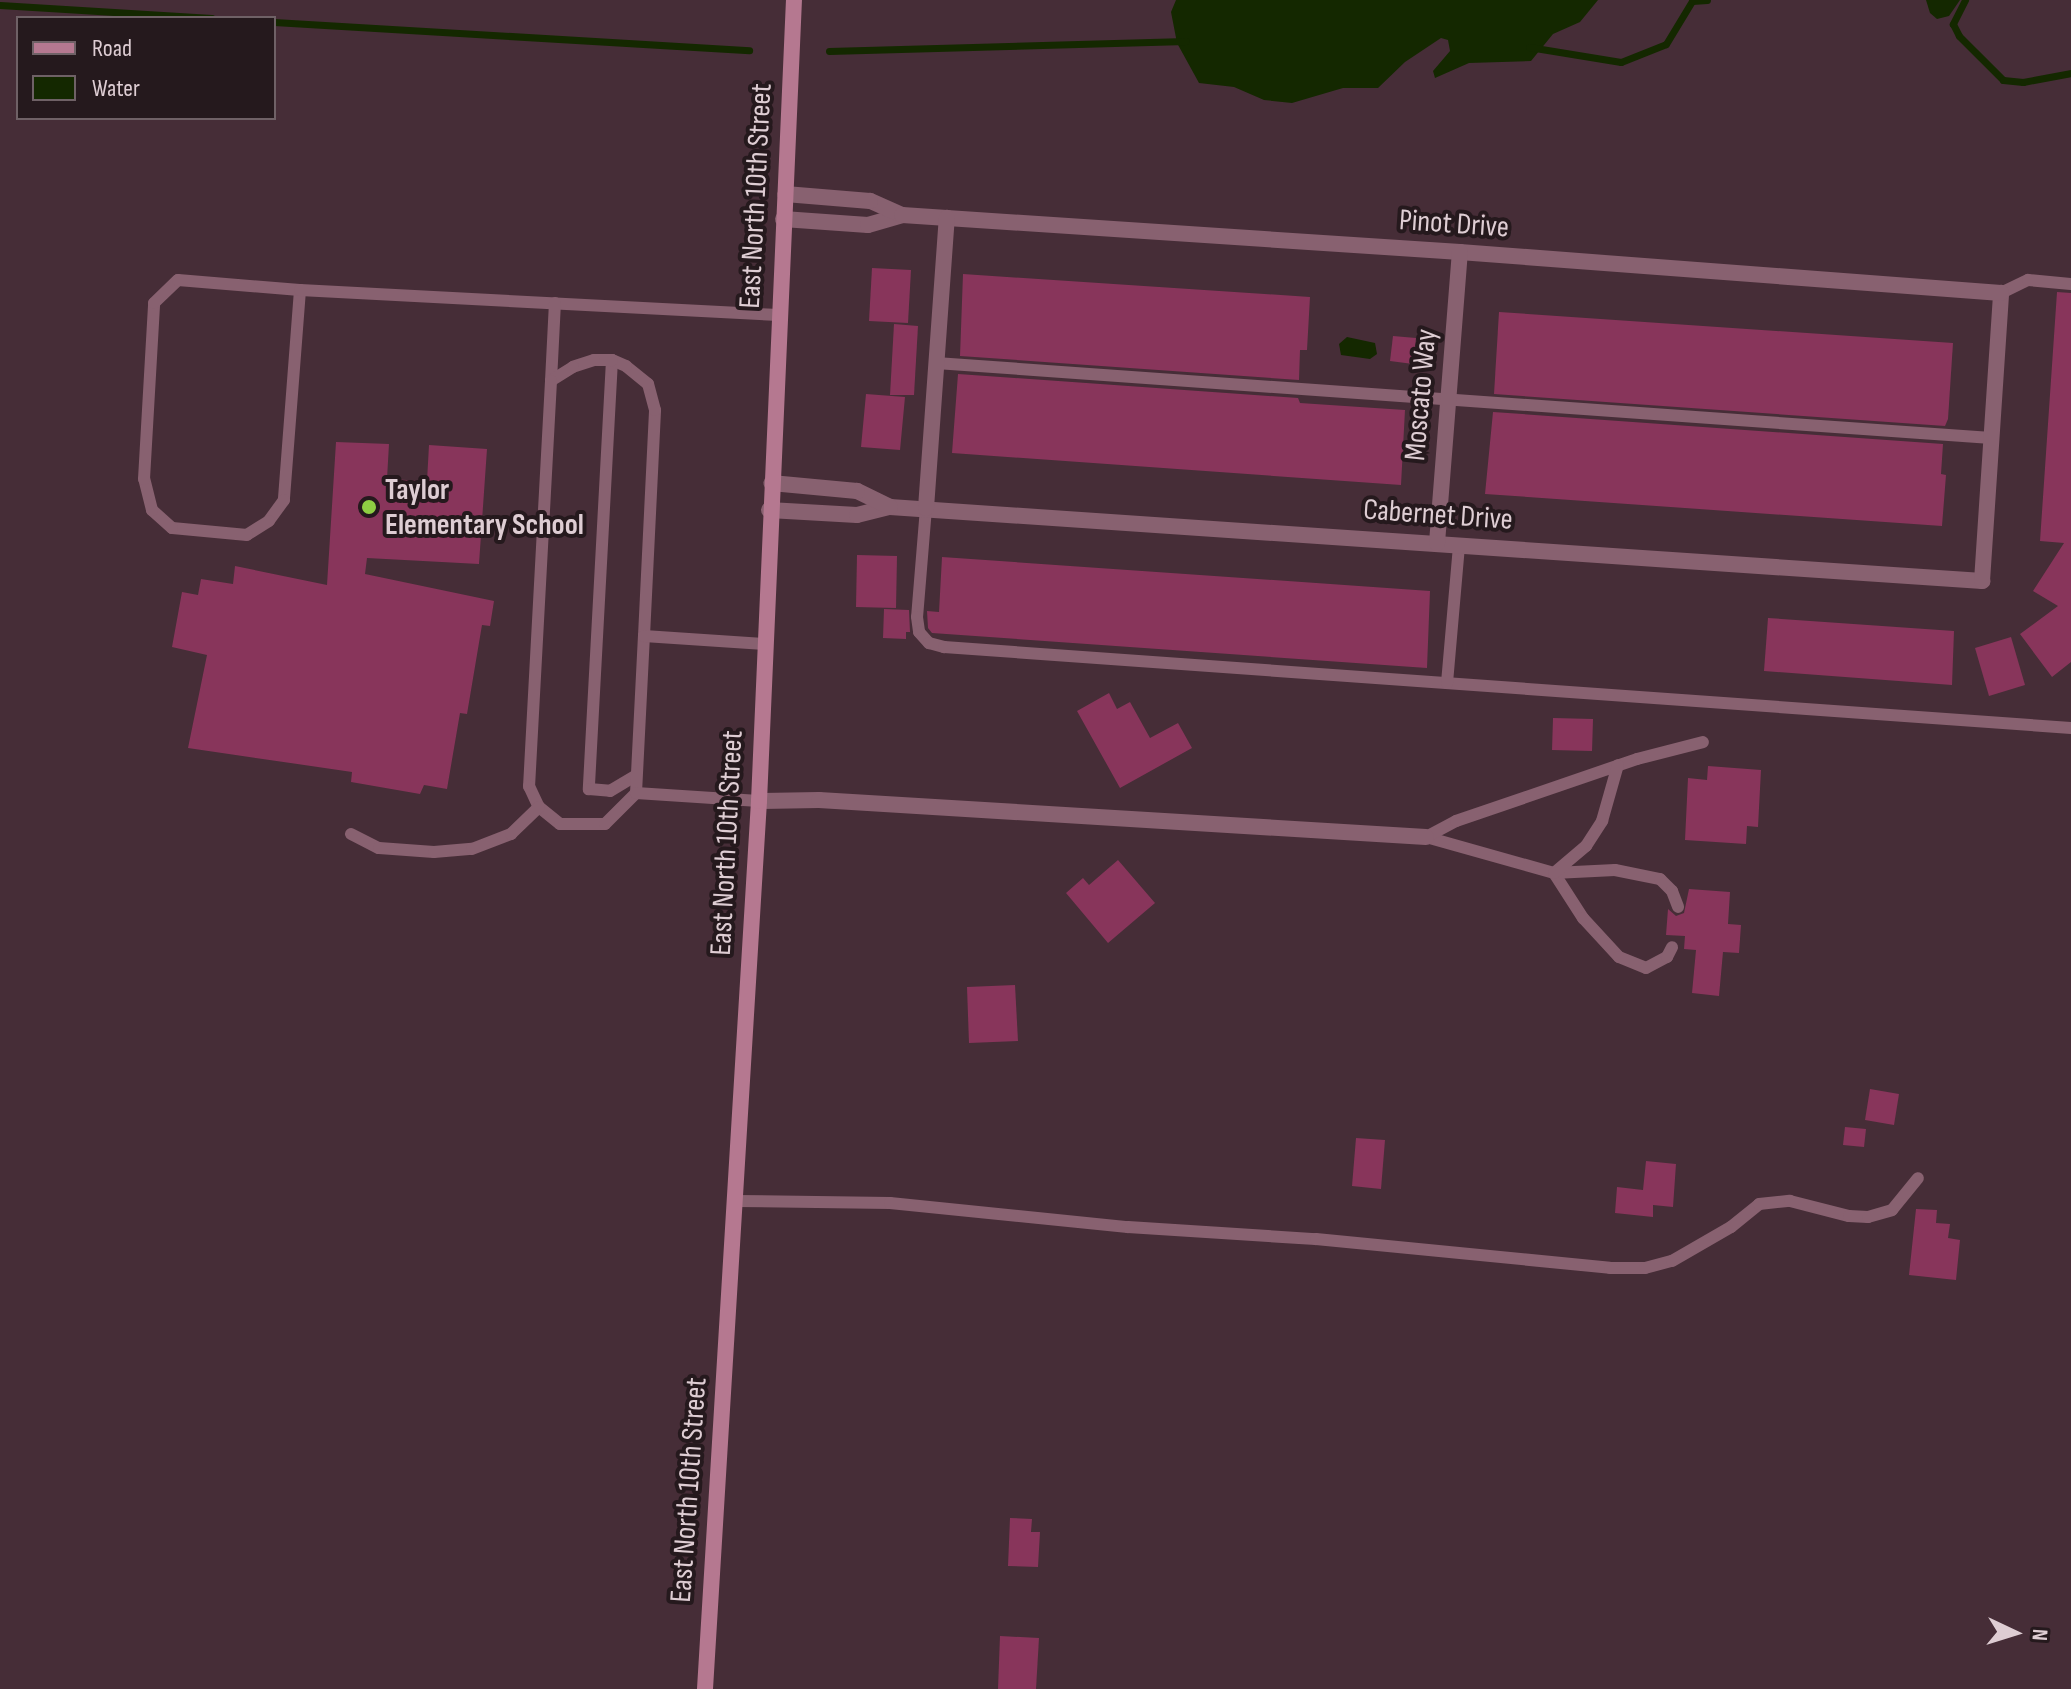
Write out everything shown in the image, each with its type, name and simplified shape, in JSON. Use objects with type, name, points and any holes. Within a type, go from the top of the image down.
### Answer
[{"type":"main road","name":"East North 10th Street","points":[[705,1689],[759,801],[769,510],[794,0]]},
{"type":"street","name":"Pinot Drive","points":[[785,194],[870,201],[902,215],[1460,252],[2001,293]]},
{"type":"street","name":"Pinot Drive","points":[[783,219],[868,225],[902,215]]},
{"type":"street","points":[[926,508],[947,218]]},
{"type":"street","name":"Moscato Way","points":[[1437,543],[1460,252]]},
{"type":"street","points":[[1964,580],[1983,557],[2001,293]]},
{"type":"street","name":"Cabernet Drive","points":[[771,483],[857,491],[890,507]]},
{"type":"street","name":"Cabernet Drive","points":[[769,510],[857,515],[890,507],[926,508],[1982,581],[1983,557]]},
{"type":"street","points":[[759,801],[819,800],[1426,837]]},
{"type":"lane","points":[[300,290],[284,500],[269,521],[247,535],[172,528],[152,510],[144,479],[154,303],[178,280],[300,290],[778,315]]},
{"type":"lane","points":[[2001,293],[2028,280],[2071,284]]},
{"type":"lane","points":[[551,381],[573,367],[594,360],[612,360],[648,384],[655,410],[636,793],[605,824],[560,824],[539,807],[529,786],[555,303]]},
{"type":"lane","points":[[612,360],[589,789],[610,791],[635,776]]},
{"type":"lane","points":[[936,363],[1991,438]]},
{"type":"lane","points":[[926,508],[917,617],[919,632],[929,643],[944,647],[2071,728]]},
{"type":"lane","points":[[1447,683],[1459,545]]},
{"type":"lane","points":[[644,636],[765,644]]},
{"type":"lane","points":[[1426,837],[1456,821],[1618,765],[1665,749],[1703,742]]},
{"type":"lane","points":[[1554,873],[1586,846],[1602,821],[1618,765]]},
{"type":"lane","points":[[636,793],[759,801]]},
{"type":"lane","points":[[351,834],[379,848],[434,852],[472,849],[511,834],[539,807]]},
{"type":"lane","points":[[1426,837],[1554,873],[1615,870],[1660,879],[1672,891],[1678,907]]},
{"type":"lane","points":[[1554,873],[1583,918],[1619,957],[1646,968],[1667,957],[1672,947]]},
{"type":"lane","points":[[735,1201],[890,1203],[1128,1227],[1316,1239],[1610,1268],[1645,1268],[1672,1261],[1731,1227],[1759,1204],[1790,1201],[1849,1216],[1868,1217],[1892,1210],[1918,1178]]},
{"type":"water","points":[[1176,0],[1598,0],[1580,22],[1553,34],[1531,61],[1469,63],[1435,78],[1433,71],[1450,51],[1448,40],[1441,38],[1405,62],[1378,88],[1343,88],[1292,103],[1264,100],[1234,87],[1199,83],[1177,43],[1171,12]]},
{"type":"water","points":[[1926,0],[1960,0],[1949,16],[1937,19],[1930,13]]},
{"type":"water","points":[[1347,337],[1375,343],[1377,354],[1370,359],[1341,355],[1339,344]]},
{"type":"building","points":[[872,268],[911,270],[908,323],[869,321]]},
{"type":"building","points":[[963,274],[1310,297],[1307,350],[1300,350],[1299,380],[960,356]]},
{"type":"building","points":[[2057,292],[2071,293],[2071,662],[2052,677],[2020,634],[2058,606],[2033,591],[2064,543],[2040,541]]},
{"type":"building","points":[[1499,312],[1953,343],[1948,419],[1945,426],[1494,394]]},
{"type":"building","points":[[894,324],[918,326],[914,395],[890,395]]},
{"type":"building","points":[[1393,336],[1416,338],[1413,364],[1390,361]]},
{"type":"building","points":[[958,374],[1298,398],[1300,403],[1405,410],[1401,485],[952,453]]},
{"type":"building","points":[[866,394],[905,397],[900,450],[861,447]]},
{"type":"building","points":[[1493,412],[1943,444],[1941,474],[1946,475],[1942,526],[1485,494]]},
{"type":"building","points":[[336,442],[389,444],[387,479],[427,481],[429,445],[487,449],[479,564],[367,558],[365,574],[494,601],[490,626],[482,625],[467,714],[460,713],[447,789],[424,785],[420,794],[351,782],[352,772],[188,748],[207,655],[172,647],[182,592],[198,595],[201,579],[233,584],[235,566],[327,585]]},
{"type":"building","points":[[857,555],[897,556],[896,608],[856,607]]},
{"type":"building","points":[[942,557],[1430,591],[1427,668],[932,633],[928,628],[927,611],[939,612]]},
{"type":"building","points":[[884,609],[909,610],[910,632],[906,632],[906,639],[883,638]]},
{"type":"building","points":[[1768,618],[1954,631],[1952,685],[1764,671]]},
{"type":"building","points":[[2011,637],[2025,685],[1989,696],[1975,648]]},
{"type":"building","points":[[1109,693],[1117,709],[1130,702],[1150,738],[1178,723],[1192,748],[1120,788],[1077,711]]},
{"type":"building","points":[[1553,718],[1593,719],[1592,751],[1552,750]]},
{"type":"building","points":[[1708,766],[1761,770],[1758,827],[1747,826],[1746,844],[1685,840],[1688,778],[1707,780]]},
{"type":"building","points":[[1118,860],[1155,903],[1108,943],[1066,893],[1083,878],[1089,885]]},
{"type":"building","points":[[1689,889],[1730,892],[1728,924],[1741,925],[1739,953],[1723,952],[1719,996],[1692,993],[1696,950],[1684,949],[1685,936],[1666,935],[1668,909],[1676,916],[1684,913]]},
{"type":"building","points":[[1015,985],[1018,1041],[969,1043],[967,987]]},
{"type":"building","points":[[1870,1089],[1899,1094],[1894,1125],[1865,1120]]},
{"type":"building","points":[[1845,1127],[1866,1129],[1864,1147],[1843,1145]]},
{"type":"building","points":[[1356,1138],[1385,1140],[1381,1189],[1352,1186]]},
{"type":"building","points":[[1646,1161],[1676,1164],[1673,1207],[1653,1205],[1653,1217],[1615,1213],[1617,1187],[1643,1190]]},
{"type":"building","points":[[1916,1209],[1937,1210],[1936,1223],[1950,1224],[1948,1238],[1960,1240],[1956,1280],[1909,1275]]},
{"type":"building","points":[[1010,1518],[1032,1519],[1031,1532],[1040,1532],[1038,1567],[1008,1566]]},
{"type":"building","points":[[1000,1636],[1039,1638],[1036,1689],[998,1689]]},
{"type":"waterway","points":[[1529,47],[1621,62],[1666,44],[1692,1],[1707,0]]},
{"type":"waterway","points":[[1965,0],[1953,24],[1959,36],[2003,80],[2023,82],[2071,73]]},
{"type":"waterway","points":[[0,5],[179,16]]},
{"type":"waterway","points":[[276,22],[749,50]]},
{"type":"waterway","points":[[829,51],[1186,41]]},
{"type":"place","name":"Taylor Elementary School","points":[[369,507]]}]
